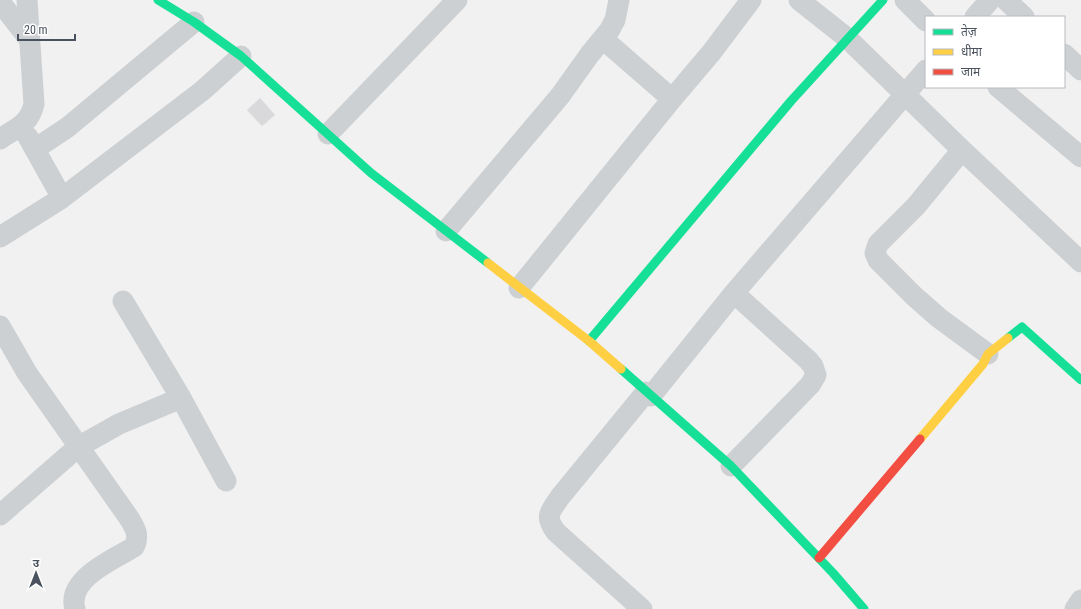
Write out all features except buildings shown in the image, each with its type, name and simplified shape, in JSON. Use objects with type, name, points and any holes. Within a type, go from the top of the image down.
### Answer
[{"type":"street","points":[[1,136],[22,125],[30,118],[34,104],[27,0]]},
{"type":"street","points":[[158,0],[194,22],[241,56],[371,172],[589,341],[731,466],[819,558],[864,609]]},
{"type":"street","points":[[328,134],[457,0]]},
{"type":"street","points":[[446,231],[560,96],[590,54],[609,32],[615,20],[619,0]]},
{"type":"street","points":[[519,288],[711,53],[751,0]]},
{"type":"street","points":[[799,0],[847,38],[962,150],[1081,262]]},
{"type":"street","points":[[589,341],[791,101],[883,0]]},
{"type":"street","points":[[905,0],[925,21]]},
{"type":"street","points":[[976,16],[990,0]]},
{"type":"street","points":[[1006,0],[1023,16]]},
{"type":"street","points":[[0,2],[29,39]]},
{"type":"street","points":[[35,149],[68,127],[194,22]]},
{"type":"street","points":[[603,39],[672,99]]},
{"type":"street","points":[[1065,55],[1081,70]]},
{"type":"street","points":[[0,237],[62,198],[202,91],[241,56]]},
{"type":"street","points":[[642,609],[556,532],[549,519],[550,513],[560,497],[925,71]]},
{"type":"street","points":[[999,88],[1081,157]]},
{"type":"street","points":[[22,125],[62,198]]},
{"type":"street","points":[[962,150],[916,206],[878,244],[875,253],[878,260],[914,296],[939,318],[988,354]]},
{"type":"street","points":[[731,466],[810,385],[816,375],[813,366],[808,360],[734,293]]},
{"type":"street","points":[[123,301],[181,398],[226,482]]},
{"type":"street","points":[[0,326],[27,373],[129,518],[137,533],[137,540],[134,547],[84,578],[76,590],[73,604],[75,609]]},
{"type":"street","points":[[819,558],[983,364],[988,354],[1022,328],[1081,380]]},
{"type":"street","points":[[0,515],[78,447],[118,424],[181,398]]},
{"type":"street","points":[[1075,609],[1081,600]]},
{"type":"traffic: fast","points":[[158,0],[194,22],[241,56],[371,173],[488,263]]},
{"type":"traffic: fast","points":[[589,341],[791,101],[883,0]]},
{"type":"traffic: fast","points":[[1008,338],[1022,327],[1081,380]]},
{"type":"traffic: fast","points":[[621,369],[731,466],[833,573],[864,609]]},
{"type":"traffic: slow","points":[[488,263],[589,341],[621,369]]},
{"type":"traffic: slow","points":[[920,439],[983,364],[988,354],[1008,338]]},
{"type":"traffic: jam","points":[[819,558],[920,439]]}]
